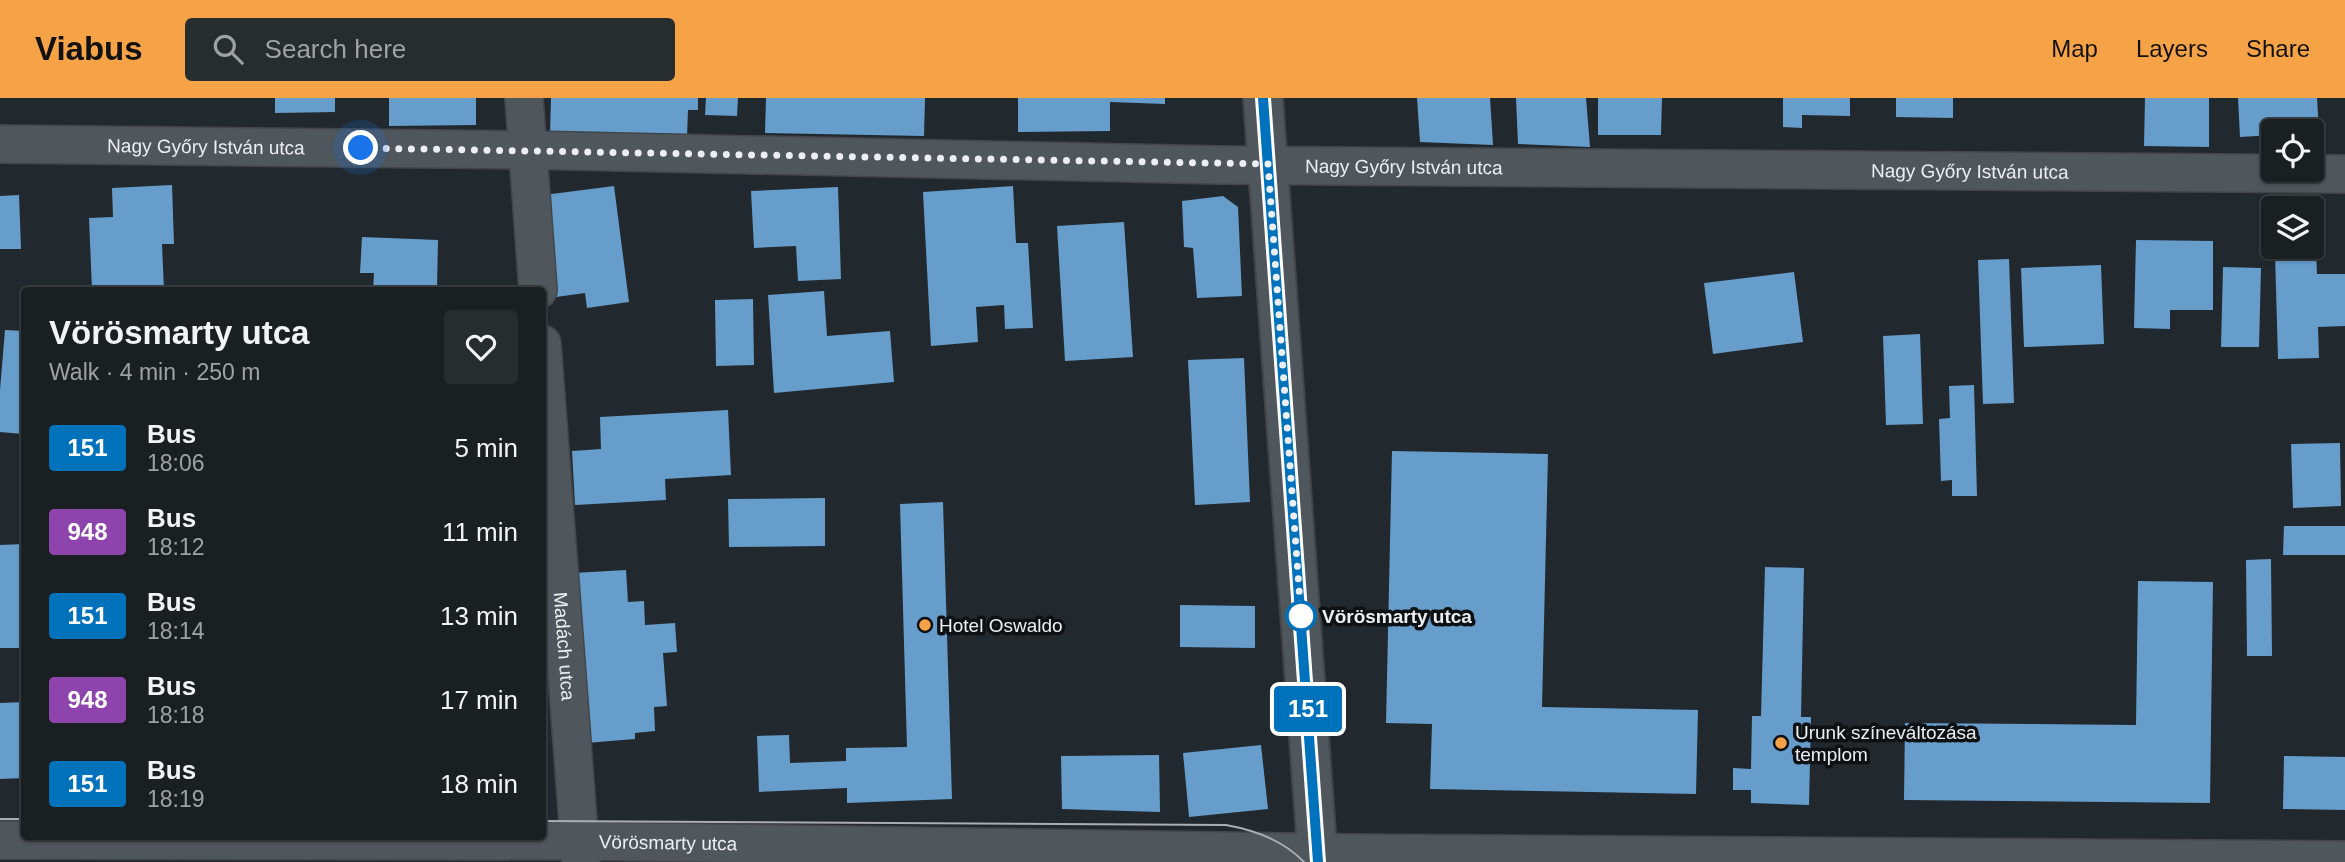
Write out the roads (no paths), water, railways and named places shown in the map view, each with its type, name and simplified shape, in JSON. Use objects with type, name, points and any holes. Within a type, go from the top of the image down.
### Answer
[{"type":"street","points":[[524,98],[538,287]]},
{"type":"street","points":[[1263,98],[1318,856]]},
{"type":"street","name":"Nagy Győry István utca","points":[[0,144],[527,150],[1268,164],[2345,174]]},
{"type":"street","name":"Madách utca","points":[[546,397],[581,852]]},
{"type":"street","name":"Vörösmarty utca","points":[[0,840],[581,852],[807,846],[1318,856],[2345,860]]},
{"type":"tram line","points":[[0,819],[21,819]]},
{"type":"tram line","points":[[546,821],[1226,825],[1268,838],[1287,848],[1304,862]]},
{"type":"place","name":"Vörösmarty utca","points":[[1301,616]]},
{"type":"place","name":"Hotel Oswaldo","points":[[925,625]]},
{"type":"place","name":"Urunk színeváltozása templom","points":[[1781,743]]}]
